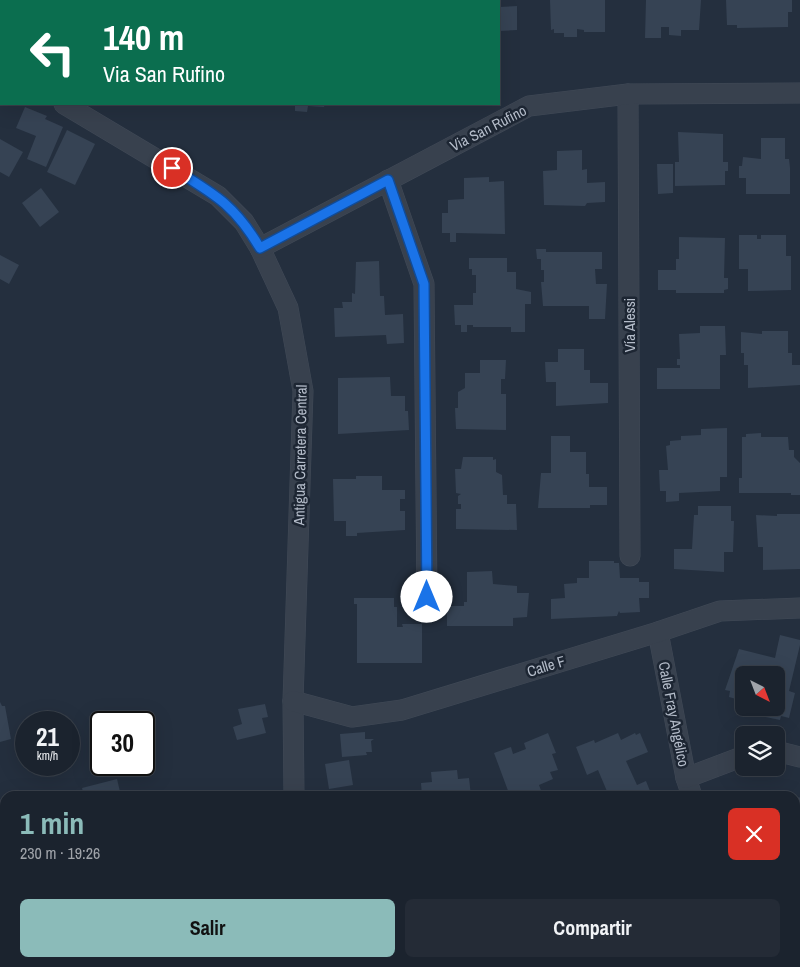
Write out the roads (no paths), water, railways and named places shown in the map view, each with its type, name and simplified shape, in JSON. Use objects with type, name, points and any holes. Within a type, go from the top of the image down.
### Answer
[{"type":"street","name":"Via San Rufino","points":[[260,248],[529,106],[628,94],[800,92]]},
{"type":"street","name":"Vía Alessi","points":[[628,94],[630,556]]},
{"type":"street","name":"Antigua Carretera Central","points":[[66,105],[218,196],[244,222],[260,248],[288,308],[303,391],[293,701],[294,791]]},
{"type":"street","points":[[388,180],[424,284],[427,597]]},
{"type":"street","name":"Calle F","points":[[293,701],[352,717],[402,710],[658,632],[720,611],[800,608]]},
{"type":"street","name":"Calle Fray Angélico","points":[[658,632],[689,787]]},
{"type":"street","points":[[785,754],[800,757]]},
{"type":"street","points":[[689,787],[735,761]]}]
